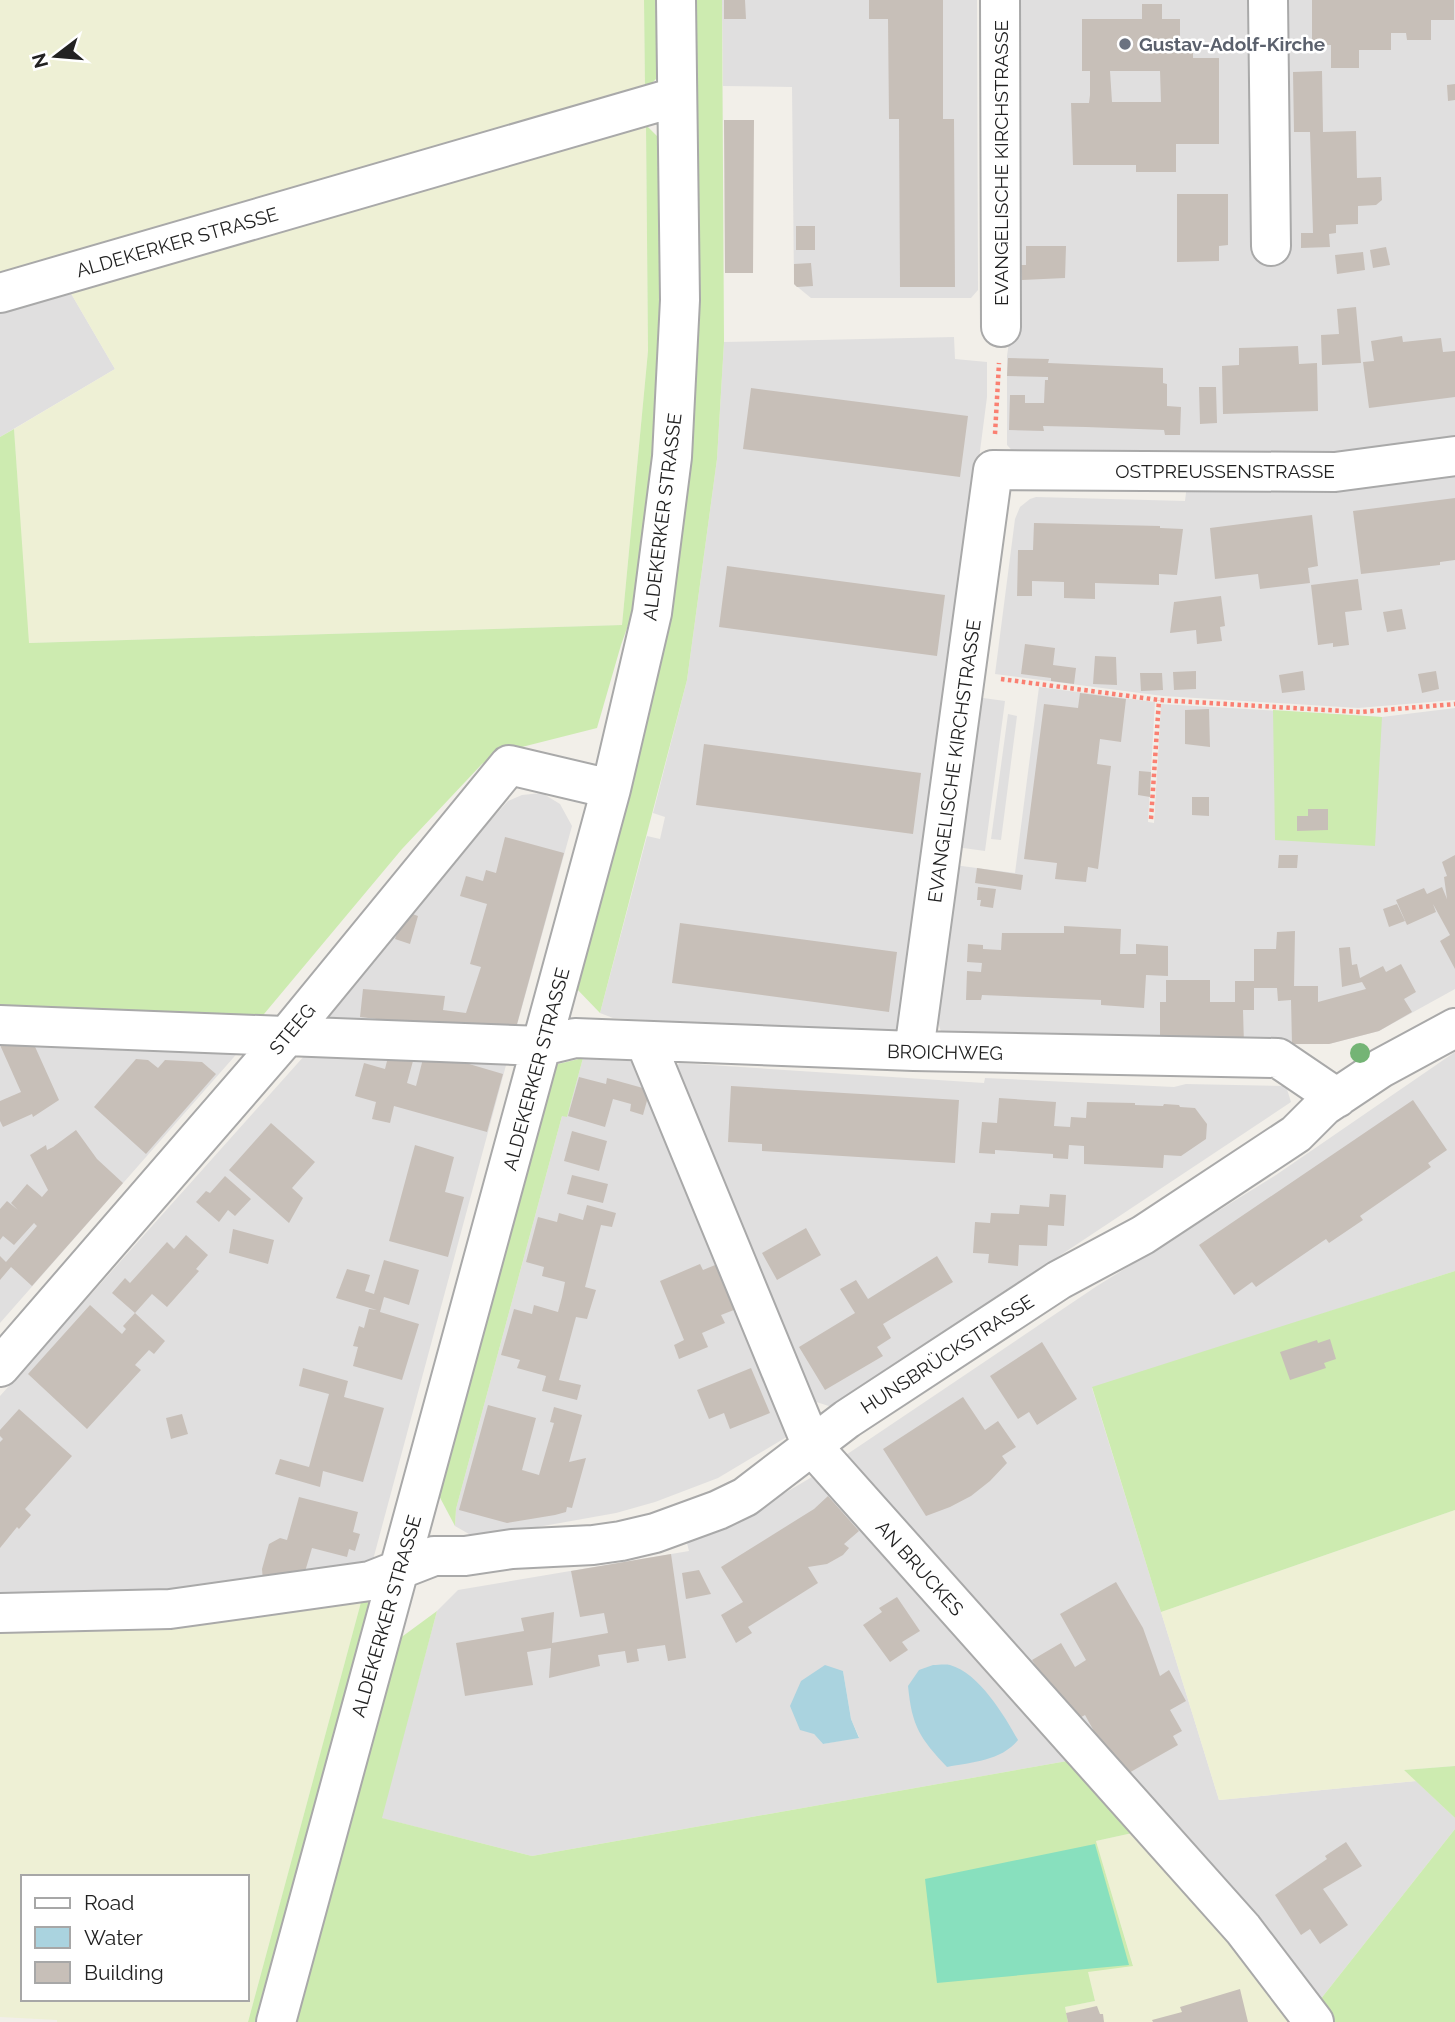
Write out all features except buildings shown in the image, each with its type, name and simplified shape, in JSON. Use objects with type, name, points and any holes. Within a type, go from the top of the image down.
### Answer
[{"type":"street","name":"ALDEKERKER STRASSE","points":[[275,2022],[611,789],[652,613],[672,457],[680,300],[676,0]]},
{"type":"street","name":"EVANGELISCHE KIRCHSTRASSE","points":[[1000,0],[1001,327]]},
{"type":"street","points":[[1268,0],[1270,246]]},
{"type":"street","name":"ALDEKERKER STRASSE","points":[[0,293],[676,97]]},
{"type":"street","name":"OSTPREUSSENSTRASSE","points":[[993,470],[1335,472],[1455,456]]},
{"type":"street","name":"EVANGELISCHE KIRCHSTRASSE","points":[[914,1051],[993,470]]},
{"type":"street","name":"STEEG","points":[[0,1367],[286,1037],[509,765],[611,789]]},
{"type":"street","name":"BROICHWEG","points":[[0,1025],[542,1046],[575,1038],[914,1051],[1278,1058],[1337,1098]]},
{"type":"street","name":"HUNSBRÜCKSTRASSE","points":[[0,1613],[170,1609],[370,1581],[434,1556],[465,1556],[512,1549],[593,1545],[655,1533],[745,1497],[811,1446],[1059,1280],[1143,1235],[1285,1141],[1307,1125],[1324,1106],[1391,1061],[1455,1028]]},
{"type":"street","name":"AN BRUCKES","points":[[645,1041],[811,1446],[1243,1928],[1314,2022]]},
{"type":"path","points":[[993,470],[1001,327]]},
{"type":"path","points":[[966,674],[1159,700],[1360,712],[1455,704]]},
{"type":"path","points":[[1151,819],[1159,700]]},
{"type":"shaded area","points":[[722,0],[977,0],[978,290],[971,298],[811,298],[794,284],[792,87],[723,86]]},
{"type":"shaded area","points":[[1016,0],[1455,0],[1455,443],[1354,456],[1018,457],[1007,445],[1007,356],[1017,287]]},
{"type":"shaded area","points":[[69,290],[115,369],[0,437],[0,309]]},
{"type":"shaded area","points":[[954,337],[955,359],[987,362],[987,397],[907,1014],[898,1029],[881,1034],[613,1018],[600,1013],[647,836],[660,839],[665,817],[653,813],[687,680],[717,459],[724,342]]},
{"type":"shaded area","points":[[1455,467],[1455,700],[1358,708],[1163,696],[995,674],[1015,519],[1020,507],[1030,499],[1185,501],[1187,485]]},
{"type":"shaded area","points":[[1039,687],[1155,702],[1148,822],[1154,823],[1161,704],[1382,717],[1455,708],[1455,989],[1379,1031],[1329,1044],[1142,1045],[942,1035],[937,1019],[954,865],[1015,873]]},
{"type":"shaded area","points":[[976,697],[1005,701],[985,851],[956,847]]},
{"type":"shaded area","points":[[1008,714],[1017,716],[1001,840],[991,839]]},
{"type":"shaded area","points":[[542,793],[560,804],[572,826],[514,1036],[330,1028],[324,1013],[408,911],[508,801],[522,795]]},
{"type":"shaded area","points":[[0,1038],[241,1049],[0,1323]]},
{"type":"shaded area","points":[[314,1045],[509,1054],[370,1571],[173,1597],[0,1605],[0,1396]]},
{"type":"shaded area","points":[[1455,1052],[1455,1271],[1092,1388],[1219,1800],[1416,1781],[1455,1818],[1455,1829],[1316,2005],[840,1459],[1097,1286],[1276,1175]]},
{"type":"shaded area","points":[[583,1058],[643,1062],[795,1432],[718,1478],[655,1502],[616,1513],[476,1538],[455,1526],[456,1509],[562,1116],[567,1116]]},
{"type":"shaded area","points":[[679,1063],[984,1083],[985,1078],[1174,1087],[1186,1084],[1286,1086],[1291,1102],[832,1407],[810,1400],[674,1075]]},
{"type":"shaded area","points":[[817,1474],[1073,1760],[532,1856],[381,1818],[437,1611],[458,1590],[689,1551],[687,1543],[736,1522]],"holes":[[[843,1671],[851,1719],[859,1737],[823,1744],[814,1734]]]},
{"type":"green space","points":[[0,0],[644,0],[645,90],[0,273]]},
{"type":"green space","points":[[644,0],[662,0],[663,72],[645,90]]},
{"type":"green space","points":[[694,0],[722,0],[724,342],[717,459],[687,680],[600,1013],[574,986],[659,651]]},
{"type":"green space","points":[[646,125],[648,351],[622,625],[28,643],[14,429],[115,369],[69,290]]},
{"type":"green space","points":[[646,125],[661,140],[660,396],[637,600],[597,728],[502,752],[482,764],[402,849],[254,1026],[0,1014],[0,437],[14,429],[29,643],[622,625],[648,351]]},
{"type":"green space","points":[[1273,710],[1382,717],[1375,846],[1275,840]]},
{"type":"green space","points":[[583,1058],[567,1117],[562,1116],[456,1509],[455,1526],[437,1492],[554,1065]]},
{"type":"green space","points":[[1455,1271],[1455,1510],[1161,1612],[1092,1387]]},
{"type":"green space","points":[[1455,1510],[1455,1766],[1404,1770],[1416,1781],[1219,1800],[1161,1612]]},
{"type":"green space","points":[[364,1591],[248,2022],[57,2022],[0,2017],[0,1624]]},
{"type":"green space","points":[[364,1591],[369,1606],[258,2022],[248,2022]]},
{"type":"green space","points":[[437,1611],[382,1818],[532,1856],[1073,1760],[1137,1832],[1096,1841],[1133,1966],[1088,1972],[1095,2001],[1065,2007],[1068,2022],[288,2022],[388,1647]]},
{"type":"green space","points":[[1455,1766],[1455,1818],[1404,1770]]},
{"type":"green space","points":[[1455,1829],[1455,2022],[1327,2022],[1316,2005]]},
{"type":"green space","points":[[1137,1832],[1305,2022],[1068,2022],[1065,2007],[1095,2001],[1087,1971],[1133,1965],[1096,1841]]},
{"type":"green space","points":[[1095,1844],[1129,1965],[937,1983],[925,1879]]},
{"type":"water","points":[[825,1665],[843,1671],[851,1719],[859,1738],[823,1744],[814,1734],[800,1730],[790,1706],[801,1681]]},
{"type":"water","points":[[933,1665],[950,1665],[971,1677],[990,1696],[1018,1740],[995,1756],[947,1767],[919,1731],[912,1712],[908,1686],[919,1670]]},
{"type":"place","name":"Gustav-Adolf-Kirche","points":[[1125,44]]}]
